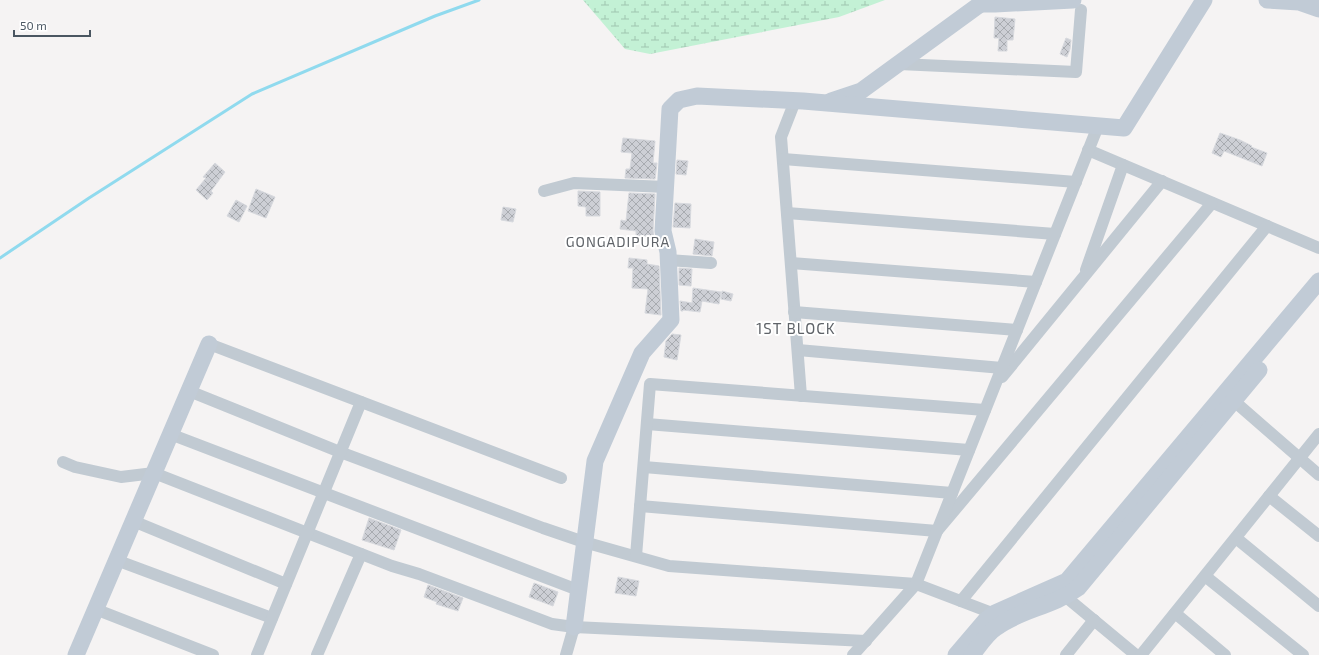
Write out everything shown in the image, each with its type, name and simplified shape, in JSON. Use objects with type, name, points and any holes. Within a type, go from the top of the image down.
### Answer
[{"type":"street","points":[[566,655],[574,627],[595,461],[642,353],[671,320],[668,260],[663,232],[670,109],[679,100],[697,96],[825,103],[1124,128],[1204,0]]},
{"type":"street","points":[[1267,0],[1299,2],[1319,9]]},
{"type":"street","points":[[825,103],[861,90],[984,2],[995,4],[1077,5],[1076,72],[899,64]]},
{"type":"street","points":[[794,101],[781,137],[801,396]]},
{"type":"street","points":[[853,655],[916,584],[1098,126]]},
{"type":"street","points":[[1088,150],[1319,248]]},
{"type":"street","points":[[783,159],[1076,182]]},
{"type":"street","points":[[1083,279],[1123,165]]},
{"type":"street","points":[[995,386],[1162,181]]},
{"type":"street","points":[[544,191],[574,183],[666,187]]},
{"type":"street","points":[[937,531],[1212,203]]},
{"type":"street","points":[[787,213],[1055,234]]},
{"type":"street","points":[[961,601],[1267,226]]},
{"type":"street","points":[[668,260],[711,263]]},
{"type":"street","points":[[791,263],[1036,282]]},
{"type":"street","points":[[972,655],[995,628],[1002,616],[1067,581],[1319,281]]},
{"type":"street","points":[[956,655],[985,621],[1066,597],[1078,588],[1319,297]]},
{"type":"street","points":[[794,312],[1017,330]]},
{"type":"street","points":[[76,655],[209,344],[561,478]]},
{"type":"street","points":[[798,350],[1002,368]]},
{"type":"street","points":[[636,556],[650,384],[985,410]]},
{"type":"street","points":[[189,391],[340,452],[543,528],[584,542],[669,566],[916,584],[1002,616]]},
{"type":"street","points":[[1234,401],[1319,475]]},
{"type":"street","points":[[257,655],[361,402]]},
{"type":"street","points":[[647,424],[969,450]]},
{"type":"street","points":[[170,434],[578,590]]},
{"type":"street","points":[[1141,655],[1319,434]]},
{"type":"street","points":[[63,462],[75,467],[122,477],[154,473],[361,554],[552,624],[574,627],[866,641]]},
{"type":"street","points":[[644,467],[952,493]]},
{"type":"street","points":[[1269,496],[1319,536]]},
{"type":"street","points":[[640,506],[937,531]]},
{"type":"street","points":[[133,521],[286,584]]},
{"type":"street","points":[[1236,538],[1319,606]]},
{"type":"street","points":[[317,655],[361,554]]},
{"type":"street","points":[[116,560],[272,618]]},
{"type":"street","points":[[1205,576],[1303,655]]},
{"type":"street","points":[[1066,597],[1136,655]]},
{"type":"street","points":[[95,609],[213,655]]},
{"type":"street","points":[[1175,613],[1225,655]]},
{"type":"street","points":[[1066,655],[1094,620]]},
{"type":"green space","points":[[583,0],[885,0],[839,17],[650,54],[625,49]]},
{"type":"building","points":[[995,17],[1015,19],[1013,40],[1007,40],[1007,51],[998,51],[999,38],[994,38]]},
{"type":"building","points":[[1066,38],[1071,40],[1067,57],[1060,54]]},
{"type":"building","points":[[1220,133],[1240,140],[1252,146],[1251,147],[1267,153],[1262,166],[1224,151],[1221,157],[1212,153]]},
{"type":"building","points":[[623,138],[655,141],[653,163],[657,163],[655,179],[625,178],[626,169],[630,169],[632,153],[621,152]]},
{"type":"building","points":[[677,160],[688,161],[686,175],[676,174]]},
{"type":"building","points":[[215,163],[225,172],[211,191],[213,193],[207,200],[196,190],[206,178],[203,177]]},
{"type":"building","points":[[256,189],[275,197],[266,218],[248,211]]},
{"type":"building","points":[[578,191],[600,192],[600,216],[586,216],[586,207],[578,206]]},
{"type":"building","points":[[629,193],[655,194],[654,237],[636,236],[636,231],[620,229],[621,220],[626,221]]},
{"type":"building","points":[[236,200],[247,206],[239,222],[227,216]]},
{"type":"building","points":[[675,203],[691,204],[690,228],[673,227]]},
{"type":"building","points":[[503,207],[516,209],[513,222],[501,220]]},
{"type":"building","points":[[695,239],[714,242],[712,256],[693,254]]},
{"type":"building","points":[[629,258],[647,260],[647,264],[659,266],[661,315],[645,313],[648,289],[632,288],[633,268],[628,268]]},
{"type":"building","points":[[679,268],[692,269],[691,286],[679,285]]},
{"type":"building","points":[[693,288],[721,292],[719,304],[702,301],[700,312],[681,311],[680,301],[692,303]]},
{"type":"building","points":[[722,291],[733,294],[731,301],[721,299]]},
{"type":"building","points":[[672,334],[681,335],[677,360],[664,357],[666,341]]},
{"type":"building","points":[[369,518],[401,530],[394,550],[362,540]]},
{"type":"building","points":[[618,577],[639,581],[636,596],[615,593]]},
{"type":"building","points":[[534,583],[558,592],[553,606],[529,597]]},
{"type":"building","points":[[428,585],[463,598],[458,611],[436,604],[437,602],[424,597]]},
{"type":"waterway","points":[[0,258],[89,198],[252,94],[435,16],[479,0]]},
{"type":"district","name":"GONGADIPURA","points":[[618,241]]},
{"type":"district","name":"1ST BLOCK","points":[[796,328]]}]
